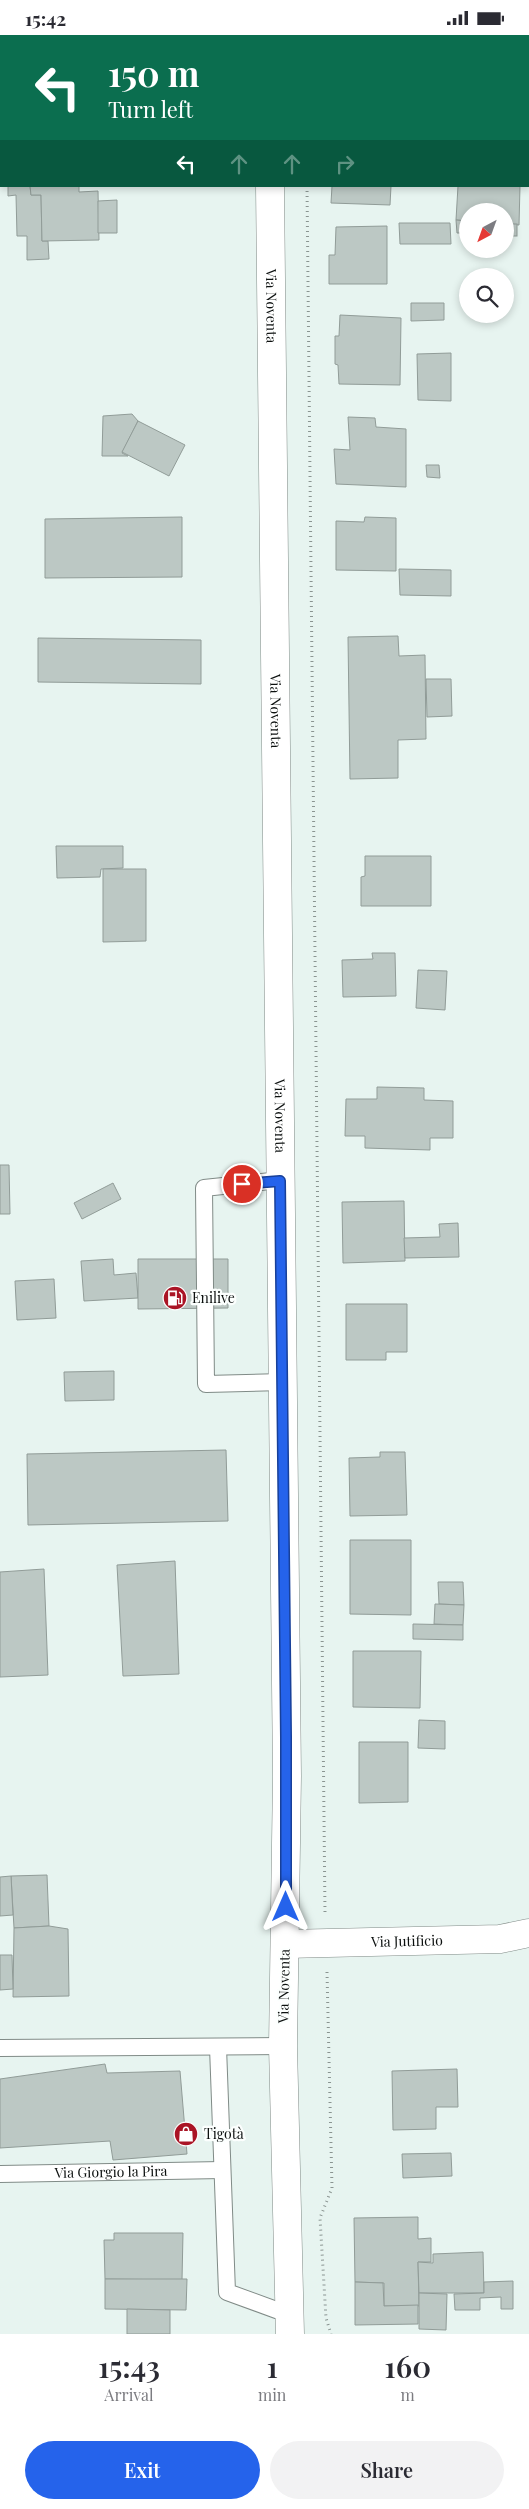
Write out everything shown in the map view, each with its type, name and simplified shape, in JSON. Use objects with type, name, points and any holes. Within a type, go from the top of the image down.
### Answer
[{"type":"main road","name":"Via Noventa","points":[[270,187],[286,1767],[283,2045],[290,2325]]},
{"type":"main road","name":"Via Jutificio","points":[[285,1944],[500,1939],[529,1933]]},
{"type":"lane","points":[[280,1181],[204,1188],[206,1384],[283,1382]]},
{"type":"lane","points":[[0,2048],[283,2045]]},
{"type":"lane","name":"Via Noventa","points":[[218,2047],[227,2292],[290,2325]]},
{"type":"lane","name":"Via Giorgio la Pira","points":[[0,2174],[222,2170]]},
{"type":"path","points":[[307,187],[326,1942],[332,2188],[320,2218],[326,2318],[331,2334]]},
{"type":"building","points":[[8,187],[30,187],[31,195],[41,195],[42,241],[48,241],[49,259],[27,260],[27,236],[17,236],[16,195],[8,196]]},
{"type":"building","points":[[30,187],[79,187],[79,192],[98,191],[99,240],[42,241],[41,195],[31,195]]},
{"type":"building","points":[[332,187],[391,187],[390,205],[331,203]]},
{"type":"building","points":[[458,187],[520,187],[519,225],[514,225],[514,203],[459,203],[459,220],[456,220]]},
{"type":"building","points":[[117,200],[117,233],[98,233],[98,201]]},
{"type":"building","points":[[456,220],[459,220],[459,233],[457,233]]},
{"type":"building","points":[[399,223],[450,223],[451,244],[400,244]]},
{"type":"building","points":[[514,224],[517,224],[517,236],[514,236]]},
{"type":"building","points":[[387,226],[387,284],[329,284],[329,255],[335,255],[336,227]]},
{"type":"building","points":[[411,303],[444,303],[444,320],[411,321]]},
{"type":"building","points":[[340,315],[401,318],[400,385],[339,384],[338,365],[335,364],[335,336],[339,336]]},
{"type":"building","points":[[451,353],[451,401],[418,400],[417,354]]},
{"type":"building","points":[[132,414],[138,421],[122,453],[128,456],[102,456],[103,416]]},
{"type":"building","points":[[348,417],[375,418],[376,427],[406,429],[406,487],[336,484],[334,449],[350,450]]},
{"type":"building","points":[[138,421],[185,445],[169,476],[122,452]]},
{"type":"building","points":[[426,465],[439,465],[440,478],[427,477]]},
{"type":"building","points":[[182,517],[182,577],[45,578],[45,519]]},
{"type":"building","points":[[365,517],[396,518],[396,571],[336,570],[336,521],[364,522]]},
{"type":"building","points":[[399,569],[451,570],[451,596],[400,595]]},
{"type":"building","points":[[398,636],[399,656],[425,655],[426,739],[398,740],[398,778],[350,779],[348,637]]},
{"type":"building","points":[[38,638],[201,640],[201,684],[38,682]]},
{"type":"building","points":[[426,679],[451,679],[452,716],[427,717]]},
{"type":"building","points":[[56,846],[123,846],[123,868],[101,869],[100,877],[57,878]]},
{"type":"building","points":[[365,856],[431,856],[431,906],[361,906],[361,877],[365,876]]},
{"type":"building","points":[[103,869],[146,869],[146,941],[103,942]]},
{"type":"building","points":[[372,953],[395,953],[396,996],[343,997],[342,960],[373,959]]},
{"type":"building","points":[[418,970],[447,971],[445,1010],[416,1008]]},
{"type":"building","points":[[377,1087],[424,1088],[424,1100],[453,1101],[453,1138],[430,1138],[430,1150],[365,1148],[365,1136],[345,1136],[346,1099],[377,1099]]},
{"type":"building","points":[[0,1165],[9,1165],[10,1214],[0,1214]]},
{"type":"building","points":[[113,1183],[121,1199],[82,1219],[74,1203]]},
{"type":"building","points":[[404,1201],[405,1261],[343,1263],[342,1202]]},
{"type":"building","points":[[458,1223],[459,1257],[405,1258],[404,1238],[440,1237],[439,1224]]},
{"type":"building","points":[[113,1259],[114,1275],[136,1273],[138,1298],[84,1301],[81,1261]]},
{"type":"building","points":[[138,1259],[228,1259],[228,1308],[138,1309]]},
{"type":"building","points":[[54,1279],[56,1318],[17,1320],[15,1281]]},
{"type":"building","points":[[346,1304],[407,1304],[407,1352],[386,1352],[386,1360],[346,1360]]},
{"type":"building","points":[[114,1371],[114,1400],[65,1401],[64,1372]]},
{"type":"building","points":[[226,1450],[228,1521],[28,1525],[27,1454]]},
{"type":"building","points":[[380,1452],[405,1452],[407,1515],[350,1516],[349,1458],[380,1457]]},
{"type":"building","points":[[350,1540],[411,1540],[411,1615],[350,1614]]},
{"type":"building","points":[[175,1561],[179,1674],[123,1676],[117,1565]]},
{"type":"building","points":[[44,1569],[48,1675],[0,1677],[0,1572]]},
{"type":"building","points":[[438,1582],[463,1582],[464,1605],[439,1604]]},
{"type":"building","points":[[435,1604],[464,1605],[463,1625],[434,1624]]},
{"type":"building","points":[[413,1624],[463,1625],[463,1640],[413,1639]]},
{"type":"building","points":[[353,1651],[421,1651],[420,1708],[353,1707]]},
{"type":"building","points":[[419,1720],[445,1721],[445,1749],[418,1748]]},
{"type":"building","points":[[359,1742],[408,1742],[408,1802],[359,1803]]},
{"type":"building","points":[[47,1875],[49,1926],[14,1928],[11,1876]]},
{"type":"building","points":[[11,1876],[13,1915],[0,1916],[0,1877]]},
{"type":"building","points":[[49,1926],[68,1929],[69,1996],[13,1997],[14,1928]]},
{"type":"building","points":[[0,1955],[12,1955],[13,1989],[0,1990]]},
{"type":"building","points":[[105,2064],[107,2073],[180,2071],[187,2154],[113,2160],[110,2141],[0,2148],[0,2079]]},
{"type":"building","points":[[457,2069],[458,2107],[436,2107],[436,2129],[393,2130],[392,2071]]},
{"type":"building","points":[[451,2153],[452,2176],[403,2178],[402,2154]]},
{"type":"building","points":[[418,2217],[418,2239],[431,2238],[431,2262],[418,2262],[419,2306],[384,2306],[384,2283],[355,2282],[354,2218]]},
{"type":"building","points":[[114,2233],[183,2233],[182,2280],[105,2279],[104,2240],[114,2240]]},
{"type":"building","points":[[483,2252],[484,2293],[419,2293],[418,2262],[433,2263],[433,2254]]},
{"type":"building","points":[[105,2279],[187,2279],[186,2310],[105,2309]]},
{"type":"building","points":[[513,2281],[513,2309],[501,2309],[501,2297],[480,2298],[480,2310],[455,2310],[454,2294],[484,2293],[484,2282]]},
{"type":"building","points":[[355,2282],[383,2283],[384,2306],[418,2305],[418,2324],[355,2325]]},
{"type":"building","points":[[419,2293],[447,2294],[446,2330],[419,2329]]},
{"type":"building","points":[[127,2309],[170,2310],[170,2334],[127,2334]]},
{"type":"place","name":"Enilive","points":[[175,1298]]},
{"type":"place","name":"Tigotà","points":[[186,2134]]},
{"type":"route","points":[[242,1184],[280,1181],[286,1907]]}]
